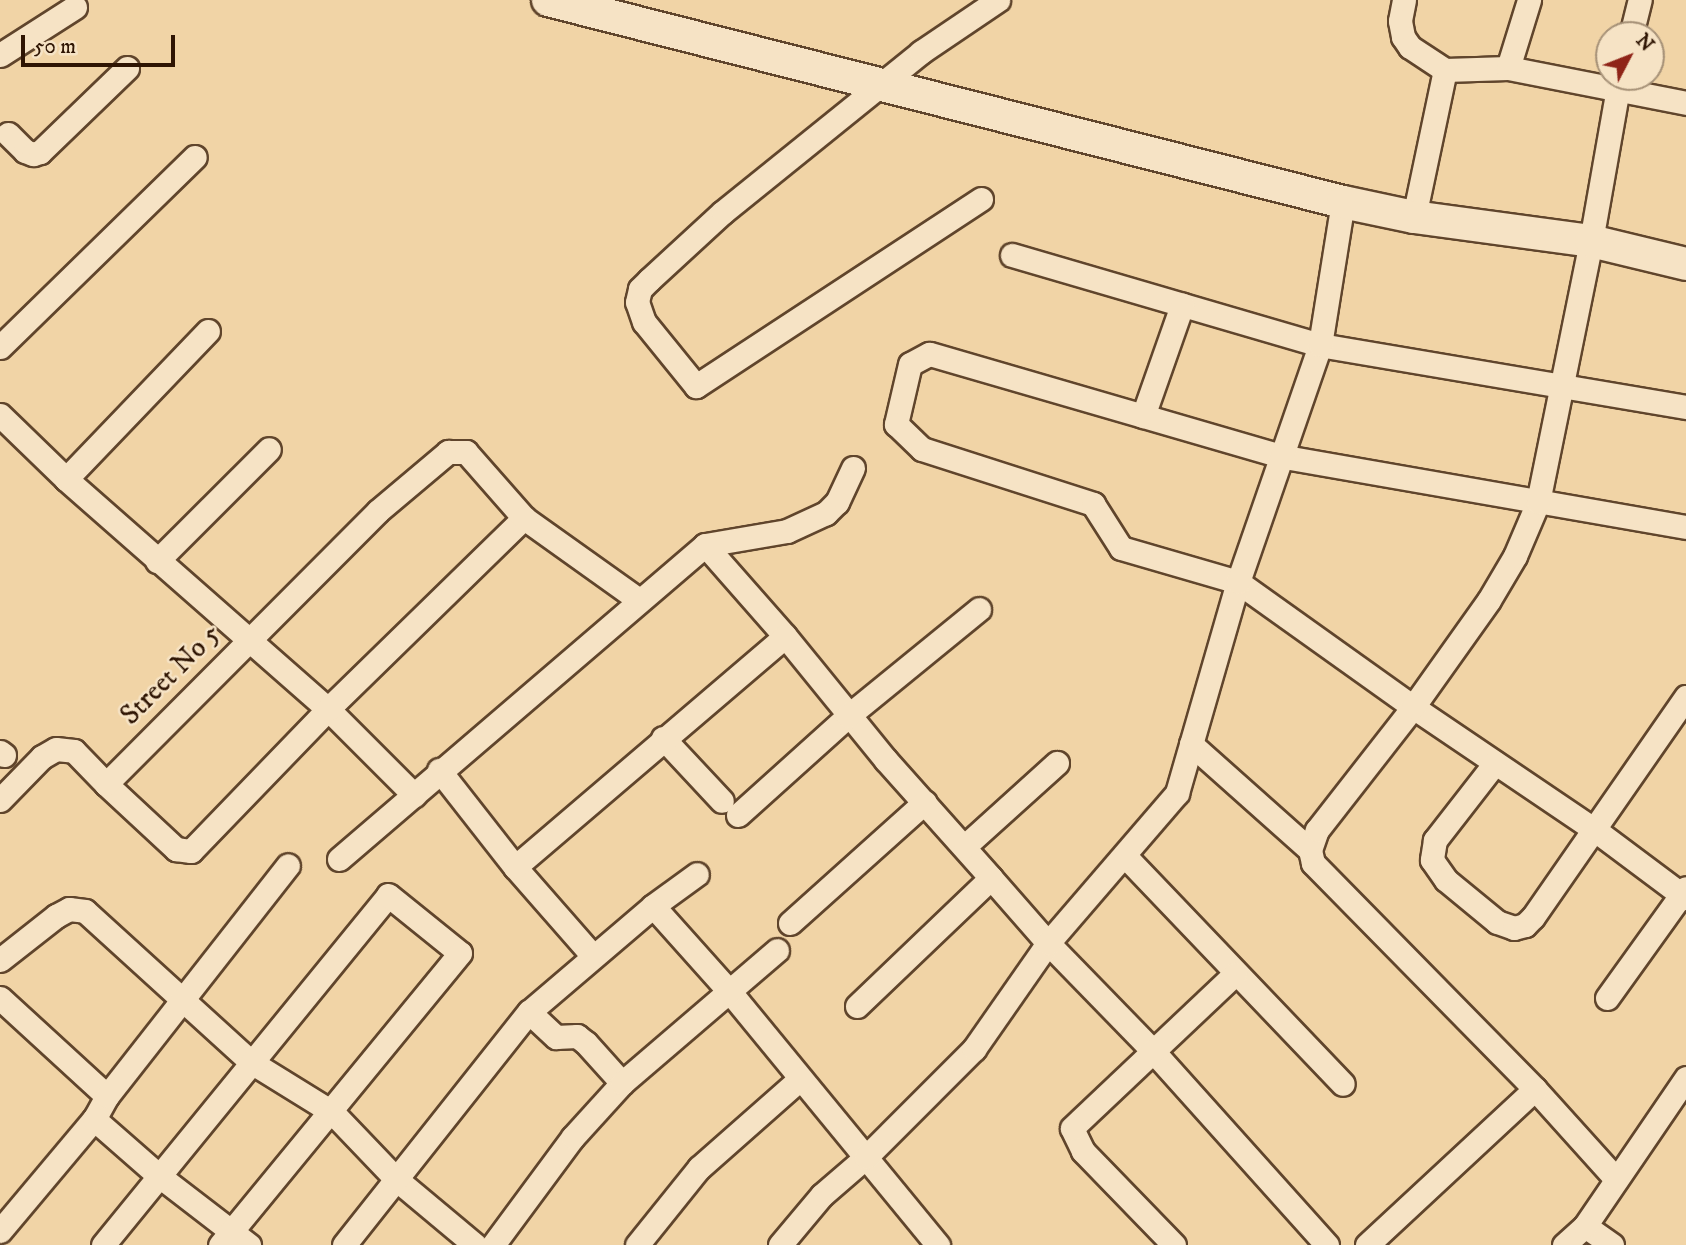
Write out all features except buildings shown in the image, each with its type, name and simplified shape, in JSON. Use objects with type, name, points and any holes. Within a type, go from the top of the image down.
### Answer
[{"type":"street","points":[[548,0],[1343,202],[1414,217],[1591,241],[1686,264]]},
{"type":"street","points":[[1404,0],[1400,21],[1403,37],[1410,47],[1445,70],[1508,68],[1595,80]]},
{"type":"street","points":[[1508,68],[1529,0]]},
{"type":"street","points":[[1635,21],[1640,0]]},
{"type":"street","points":[[981,199],[696,386],[644,322],[637,302],[640,289],[723,212],[882,86],[920,52],[994,1]]},
{"type":"street","points":[[0,55],[75,7]]},
{"type":"street","points":[[3,133],[25,150],[33,154],[40,152],[127,68]]},
{"type":"street","points":[[1414,217],[1445,70]]},
{"type":"street","points":[[1616,1179],[1535,1089],[1332,884],[1313,863],[1310,850],[1317,830],[1413,708],[1489,600],[1515,556],[1538,502],[1591,241],[1618,91]]},
{"type":"street","points":[[1646,91],[1686,103]]},
{"type":"street","points":[[0,347],[195,157]]},
{"type":"street","points":[[780,1245],[822,1195],[866,1157],[974,1049],[1048,943],[1177,793],[1238,582],[1320,345],[1343,202]]},
{"type":"street","points":[[1012,255],[1320,345],[1686,407]]},
{"type":"street","points":[[1143,416],[1182,305]]},
{"type":"street","points":[[66,479],[208,331]]},
{"type":"street","points":[[1607,998],[1684,893],[1413,708],[1238,582],[1121,548],[1093,504],[922,449],[896,424],[910,364],[929,354],[1282,456],[1686,527]]},
{"type":"street","points":[[0,415],[157,561],[328,709],[414,795]]},
{"type":"street","points":[[157,561],[269,449]]},
{"type":"street","name":"Street No 5","points":[[106,784],[379,511],[448,452],[466,452],[473,458],[524,518]]},
{"type":"street","points":[[339,859],[439,770],[705,545],[788,531],[826,513],[837,502],[853,468]]},
{"type":"street","points":[[0,800],[41,757],[56,749],[74,751],[176,849],[191,850],[328,709],[524,518],[639,600]]},
{"type":"street","points":[[705,545],[785,636],[848,716],[1048,943],[1152,1049],[1327,1245]]},
{"type":"street","points":[[663,738],[730,808],[979,609]]},
{"type":"street","points":[[515,867],[785,636]]},
{"type":"street","points":[[1495,763],[1435,840],[1431,851],[1432,860],[1446,880],[1497,922],[1514,928],[1525,925],[1533,918],[1686,697]]},
{"type":"street","points":[[1191,744],[1310,850]]},
{"type":"street","points":[[965,846],[1057,763]]},
{"type":"street","points":[[439,770],[515,867],[593,956]]},
{"type":"street","points":[[790,923],[925,802]]},
{"type":"street","points":[[1125,856],[1343,1084]]},
{"type":"street","points":[[0,1231],[94,1119],[107,1097],[183,997],[288,865]]},
{"type":"street","points":[[344,1245],[528,1012],[653,906],[697,874]]},
{"type":"street","points":[[857,1006],[992,878]]},
{"type":"street","points":[[94,1119],[158,1175],[233,1241],[332,1112],[460,953],[388,895],[158,1175],[103,1245]]},
{"type":"street","points":[[653,906],[730,992],[938,1245]]},
{"type":"street","points":[[0,960],[56,916],[69,909],[85,911],[183,997],[251,1062],[332,1112],[396,1180],[475,1245]]},
{"type":"street","points":[[493,1245],[573,1137],[622,1083],[689,1023],[778,950]]},
{"type":"street","points":[[1174,1245],[1083,1151],[1072,1128],[1152,1049],[1236,974]]},
{"type":"street","points":[[0,998],[107,1097]]},
{"type":"street","points":[[528,1012],[556,1037],[577,1036],[622,1083]]},
{"type":"street","points":[[1564,1245],[1585,1226],[1686,1078]]},
{"type":"street","points":[[637,1245],[699,1168],[800,1079]]},
{"type":"street","points":[[1367,1245],[1535,1089]]},
{"type":"street","points":[[1585,1226],[1612,1245]]}]
